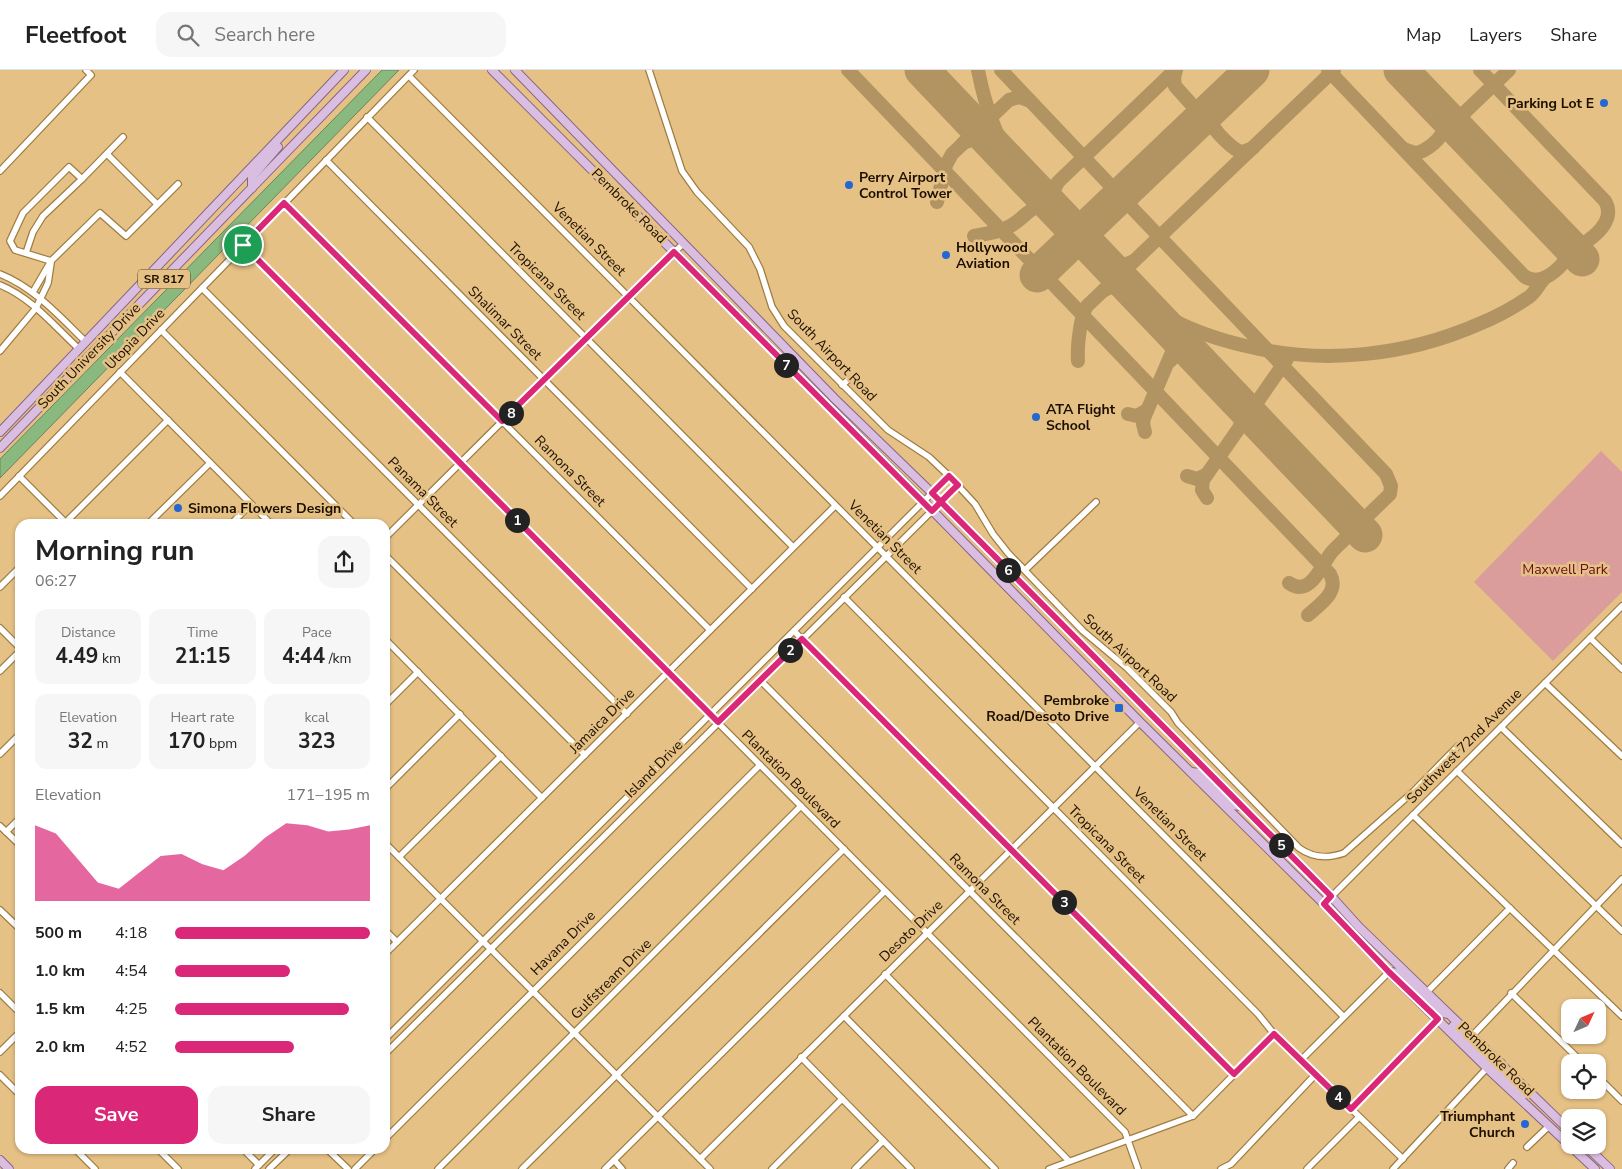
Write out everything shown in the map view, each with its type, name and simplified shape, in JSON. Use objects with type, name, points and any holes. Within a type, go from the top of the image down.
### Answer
[{"type":"main road","name":"South University Drive","points":[[0,432],[344,70]]},
{"type":"main road","name":"South University Drive","points":[[0,448],[366,70]]},
{"type":"main road","name":"Pembroke Road","points":[[492,70],[924,502],[1140,722],[1324,904],[1389,972],[1487,1068],[1595,1169]]},
{"type":"main road","name":"Pembroke Road","points":[[514,70],[835,399],[941,502],[1331,896],[1359,927],[1561,1122]]},
{"type":"main road","points":[[252,188],[252,177],[298,124],[301,116]]},
{"type":"main road","points":[[1140,722],[1145,721],[1152,724],[1187,758],[1201,766]]},
{"type":"main road","points":[[1191,772],[1200,773],[1232,805],[1242,806]]},
{"type":"main road","points":[[1389,972],[1398,973],[1439,1012],[1450,1015]]},
{"type":"main road","points":[[1438,1019],[1448,1022],[1490,1062],[1501,1064]]},
{"type":"main road","points":[[1487,1068],[1503,1074],[1544,1112],[1557,1118]]},
{"type":"main road","points":[[1594,1154],[1610,1169]]},
{"type":"main road","points":[[0,1160],[9,1169]]},
{"type":"street","points":[[0,171],[91,75],[86,70]]},
{"type":"street","name":"Utopia Drive","points":[[0,496],[414,70]]},
{"type":"street","name":"South Airport Road","points":[[649,70],[676,156],[686,177],[697,192],[749,247],[757,260],[772,307],[780,321],[888,430],[925,454],[958,485],[975,504],[997,540],[1025,570],[1083,631],[1120,662],[1171,712],[1178,723],[1298,848],[1320,857],[1333,856],[1349,849],[1414,791],[1458,746]]},
{"type":"street","name":"Venetian Street","points":[[409,76],[1343,1016]]},
{"type":"street","name":"Tropicana Street","points":[[367,118],[793,547]]},
{"type":"street","points":[[26,253],[33,232],[43,216],[124,137]]},
{"type":"street","points":[[107,154],[156,204]]},
{"type":"street","name":"Shalimar Street","points":[[326,160],[752,589]]},
{"type":"street","points":[[51,261],[15,250],[10,241],[23,213],[69,167],[82,179]]},
{"type":"street","points":[[33,292],[51,261],[100,213],[126,236],[178,184]]},
{"type":"street","name":"Ramona Street","points":[[284,203],[710,630]]},
{"type":"street","points":[[390,533],[628,296],[683,244]]},
{"type":"street","name":"Plantation Boulevard","points":[[243,245],[1125,1132],[1138,1169]]},
{"type":"street","points":[[0,351],[36,308],[48,283],[51,261]]},
{"type":"street","points":[[0,274],[20,283],[33,292],[86,342]]},
{"type":"street","points":[[0,285],[26,298],[79,349]]},
{"type":"street","name":"Panama Street","points":[[202,288],[627,714]]},
{"type":"street","points":[[161,330],[349,519]]},
{"type":"street","points":[[120,372],[266,519]]},
{"type":"street","points":[[842,385],[848,380]]},
{"type":"street","points":[[70,519],[168,420]]},
{"type":"street","points":[[153,519],[210,462]]},
{"type":"street","points":[[19,476],[62,519]]},
{"type":"street","points":[[932,493],[949,476]]},
{"type":"street","points":[[941,502],[958,485]]},
{"type":"street","name":"Island Drive","points":[[390,1034],[932,493]]},
{"type":"street","name":"Island Drive","points":[[390,1049],[941,502]]},
{"type":"street","points":[[1025,570],[1096,502]]},
{"type":"street","points":[[236,519],[251,504]]},
{"type":"street","name":"Jamaica Drive","points":[[390,949],[835,506]]},
{"type":"street","points":[[390,560],[585,755]]},
{"type":"street","points":[[0,588],[15,572]]},
{"type":"street","name":"Tropicana Street","points":[[844,597],[1251,1007],[1274,1034],[1403,1159]]},
{"type":"street","name":"Southwest 72nd Avenue","points":[[1324,904],[1622,606]]},
{"type":"street","points":[[0,628],[15,644]]},
{"type":"street","points":[[794,631],[1234,1074]]},
{"type":"street","points":[[1590,638],[1622,668]]},
{"type":"street","points":[[390,644],[542,798]]},
{"type":"street","points":[[0,671],[15,655]]},
{"type":"street","points":[[390,700],[418,672]]},
{"type":"street","name":"Ramona Street","points":[[760,680],[1193,1116]]},
{"type":"street","points":[[1545,683],[1622,756]]},
{"type":"street","points":[[390,784],[460,714]]},
{"type":"street","name":"Desoto Drive","points":[[700,1159],[1140,722]]},
{"type":"street","points":[[1501,727],[1622,844]]},
{"type":"street","points":[[0,754],[15,739]]},
{"type":"street","points":[[400,857],[501,756]]},
{"type":"street","name":"Havana Drive","points":[[390,1134],[760,765]]},
{"type":"street","points":[[1457,771],[1622,931]]},
{"type":"street","name":"Gulfstream Drive","points":[[438,1169],[801,806]]},
{"type":"street","points":[[1413,815],[1622,1016]]},
{"type":"street","points":[[6,832],[15,823]]},
{"type":"street","points":[[0,826],[15,840]]},
{"type":"street","points":[[390,848],[710,1169]]},
{"type":"street","points":[[522,1169],[844,849]]},
{"type":"street","points":[[1472,1036],[1511,993],[1622,879]]},
{"type":"street","points":[[605,1169],[885,891]]},
{"type":"street","points":[[1427,992],[1510,908]]},
{"type":"street","points":[[0,910],[15,924]]},
{"type":"street","points":[[390,935],[397,942]]},
{"type":"street","points":[[1301,1060],[1389,972]]},
{"type":"street","points":[[885,974],[1069,1161]]},
{"type":"street","points":[[0,993],[15,1008]]},
{"type":"street","points":[[1511,993],[1574,1054]]},
{"type":"street","points":[[844,1016],[995,1169]]},
{"type":"street","points":[[1351,1109],[1438,1019]]},
{"type":"street","points":[[1049,1169],[1193,1116],[1274,1034]]},
{"type":"street","points":[[0,1052],[15,1037]]},
{"type":"street","points":[[801,1057],[911,1169]]},
{"type":"street","points":[[1393,1169],[1487,1068]]},
{"type":"street","points":[[1221,1169],[1231,1164],[1315,1075]]},
{"type":"street","points":[[0,1076],[15,1090]]},
{"type":"street","points":[[1606,1085],[1622,1101]]},
{"type":"street","points":[[772,1169],[842,1099]]},
{"type":"street","points":[[1307,1169],[1359,1117]]},
{"type":"street","points":[[1527,1147],[1549,1126]]},
{"type":"street","points":[[855,1169],[883,1141]]},
{"type":"street","points":[[80,1154],[95,1169]]},
{"type":"street","points":[[163,1154],[178,1169]]},
{"type":"street","points":[[247,1154],[257,1167],[270,1154]]},
{"type":"street","points":[[269,1169],[285,1154]]},
{"type":"street","points":[[332,1154],[348,1169]]},
{"type":"street","points":[[355,1169],[370,1154]]},
{"type":"street","points":[[614,1160],[622,1169]]},
{"type":"street","points":[[1508,1169],[1513,1163]]},
{"type":"green space","name":"Maxwell Park","points":[[1601,451],[1622,472],[1622,592],[1553,661],[1474,582]]},
{"type":"shaded area","points":[[382,70],[399,70],[0,478],[0,459]]},
{"type":"taxiway","points":[[848,70],[1029,259],[1040,264],[1052,261]]},
{"type":"taxiway","points":[[978,70],[984,97],[998,136],[1019,172]]},
{"type":"taxiway","points":[[1001,70],[1110,185],[1122,188],[1131,186]]},
{"type":"taxiway","points":[[974,236],[1008,227],[1038,207],[1059,213],[1054,198],[1054,190],[1058,182],[1175,70]]},
{"type":"taxiway","points":[[1176,70],[1174,77],[1175,86],[1192,105],[1202,110],[1214,107]]},
{"type":"taxiway","points":[[1328,70],[1524,276],[1529,279],[1540,279],[1556,271],[1575,247],[1586,242],[1600,230],[1607,219],[1608,207],[1605,201],[1480,70]]},
{"type":"taxiway","points":[[1078,361],[1082,317],[1087,306],[1334,70]]},
{"type":"taxiway","points":[[1443,114],[1453,117],[1463,114],[1509,70]]},
{"type":"taxiway","points":[[937,202],[946,165],[952,154],[1009,100],[1019,97],[1030,101]]},
{"type":"taxiway","points":[[1214,107],[1210,120],[1220,135],[1238,151],[1242,152],[1253,148]]},
{"type":"taxiway","points":[[1462,134],[1460,121],[1465,112]]},
{"type":"taxiway","points":[[1404,149],[1415,153],[1433,144],[1444,131],[1443,114]]},
{"type":"taxiway","points":[[1192,127],[1205,124],[1215,129]]},
{"type":"taxiway","points":[[963,143],[977,139],[989,143],[997,149]]},
{"type":"taxiway","points":[[1131,186],[1128,198],[1132,208],[1386,474],[1391,486],[1390,494],[1357,526]]},
{"type":"taxiway","points":[[1101,257],[1117,265],[1134,261]]},
{"type":"taxiway","points":[[1052,261],[1048,271],[1052,283],[1330,574],[1332,580],[1331,592],[1308,615]]},
{"type":"taxiway","points":[[1103,291],[1116,287],[1129,290],[1168,318],[1223,340],[1275,352],[1334,356],[1394,350],[1423,344],[1451,335],[1479,324],[1517,305],[1531,295],[1546,277]]},
{"type":"taxiway","points":[[1145,432],[1144,418],[1173,350],[1172,338],[1166,326]]},
{"type":"taxiway","points":[[1170,361],[1176,356],[1183,354],[1190,354],[1197,358]]},
{"type":"taxiway","points":[[1207,498],[1202,490],[1203,480],[1287,359]]},
{"type":"taxiway","points":[[1232,395],[1241,409],[1240,426]]},
{"type":"taxiway","points":[[1128,414],[1137,416],[1147,410]]},
{"type":"taxiway","points":[[1187,476],[1197,479],[1206,475]]},
{"type":"taxiway","points":[[1289,583],[1296,587],[1309,584],[1331,553],[1347,537],[1352,525],[1344,512]]},
{"type":"runway","points":[[922,70],[1365,535]]},
{"type":"runway","points":[[1037,275],[1252,70]]},
{"type":"runway","points":[[1401,70],[1582,259]]},
{"type":"place","name":"Parking Lot E","points":[[1604,103]]},
{"type":"place","name":"Perry Airport Control Tower","points":[[849,185]]},
{"type":"place","name":"Hollywood Aviation","points":[[946,255]]},
{"type":"place","name":"ATA Flight School","points":[[1036,417]]},
{"type":"place","name":"Simona Flowers Design","points":[[178,508]]},
{"type":"place","name":"Pembroke Road/Desoto Drive","points":[[1119,708]]},
{"type":"place","name":"Triumphant Church","points":[[1525,1124]]},
{"type":"route","points":[[243,245],[284,203],[502,421],[674,252],[932,511],[941,502],[944,499],[958,485],[949,476],[932,493],[941,502],[944,505],[1135,699],[1331,896],[1324,904],[1389,972],[1438,1019],[1351,1109],[1274,1034],[1234,1074],[802,639],[718,722],[243,245]]}]
